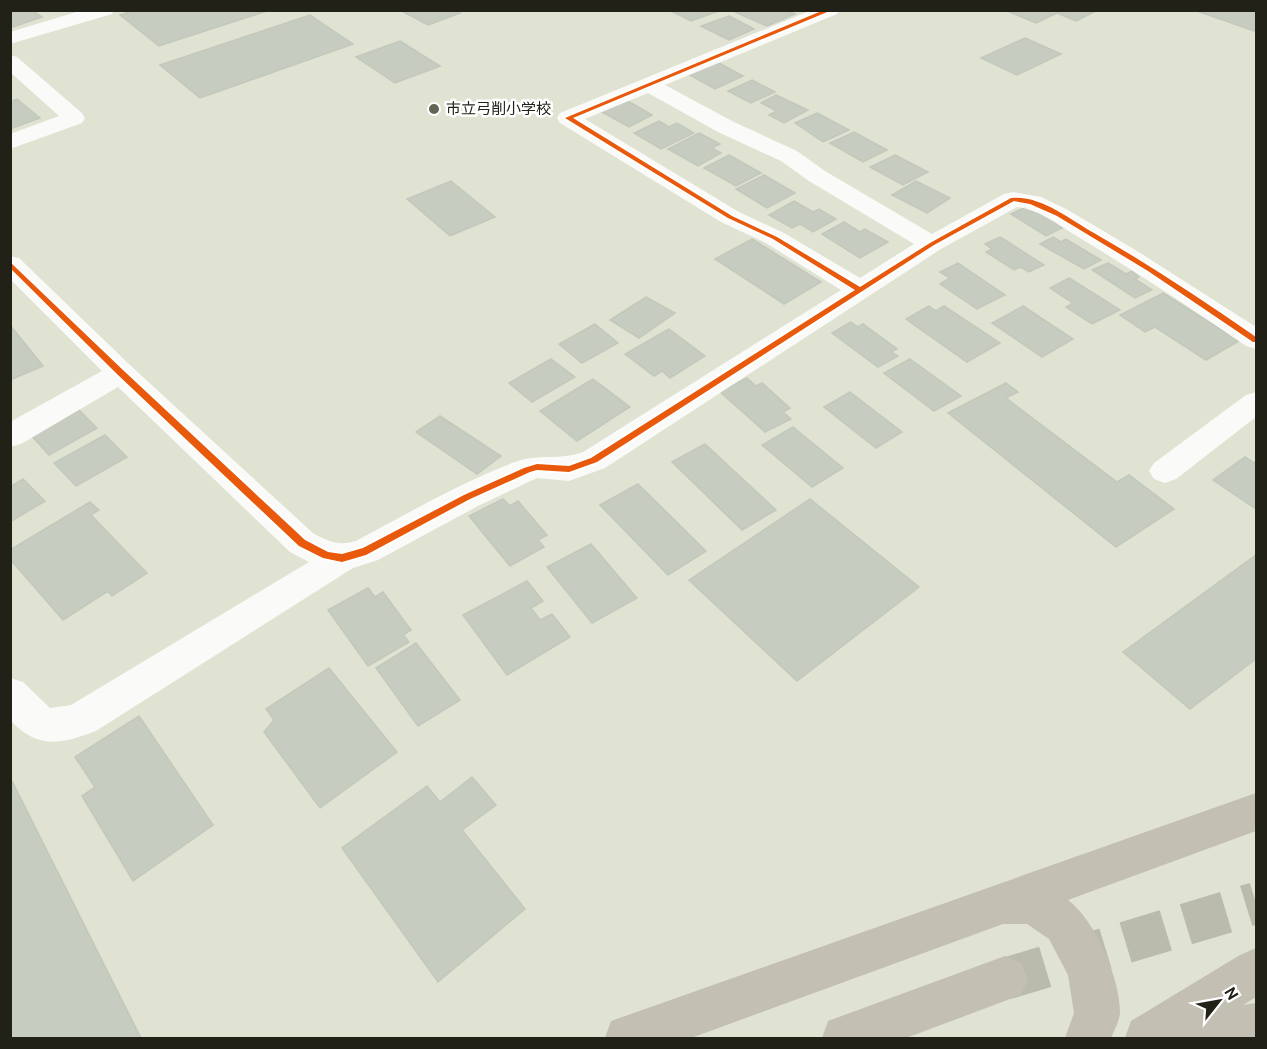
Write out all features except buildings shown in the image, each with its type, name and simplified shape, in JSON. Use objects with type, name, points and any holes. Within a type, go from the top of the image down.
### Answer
[{"type":"highway","points":[[628,1038],[1257,812]]},
{"type":"highway","points":[[999,905],[1033,902],[1064,924],[1090,970],[1097,1013],[1088,1038]]},
{"type":"highway","points":[[1148,1038],[1257,971]]},
{"type":"highway","points":[[845,1038],[1005,979]]},
{"type":"highway","points":[[1197,1038],[1257,1026]]},
{"type":"street","points":[[10,38],[105,10]]},
{"type":"street","points":[[819,12],[568,118],[730,217],[775,238],[859,289]]},
{"type":"street","points":[[10,61],[74,118],[10,142]]},
{"type":"street","points":[[649,85],[726,127],[789,156],[817,176],[932,244]]},
{"type":"street","points":[[10,694],[40,725],[53,728],[82,719],[342,558],[366,551],[467,497],[527,470],[537,467],[569,468],[594,460],[859,289],[932,244],[1013,199],[1024,199],[1047,208],[1146,265],[1257,339]]},
{"type":"street","points":[[10,264],[120,374],[302,543],[326,555],[342,558]]},
{"type":"street","points":[[10,436],[120,374]]},
{"type":"street","points":[[1165,471],[1257,402]]},
{"type":"tunnel","points":[[1005,979],[1256,903]]},
{"type":"cycle path","points":[[830,10],[568,118],[730,217],[775,238],[859,289]]},
{"type":"cycle path","points":[[10,264],[121,373],[302,543],[326,555],[342,558],[366,551],[467,497],[527,470],[537,467],[569,469],[594,460],[932,244],[1013,199],[1032,202],[1059,215],[1150,269],[1256,340]]},
{"type":"place","name":"市立弓削小学校","points":[[434,109]]}]
